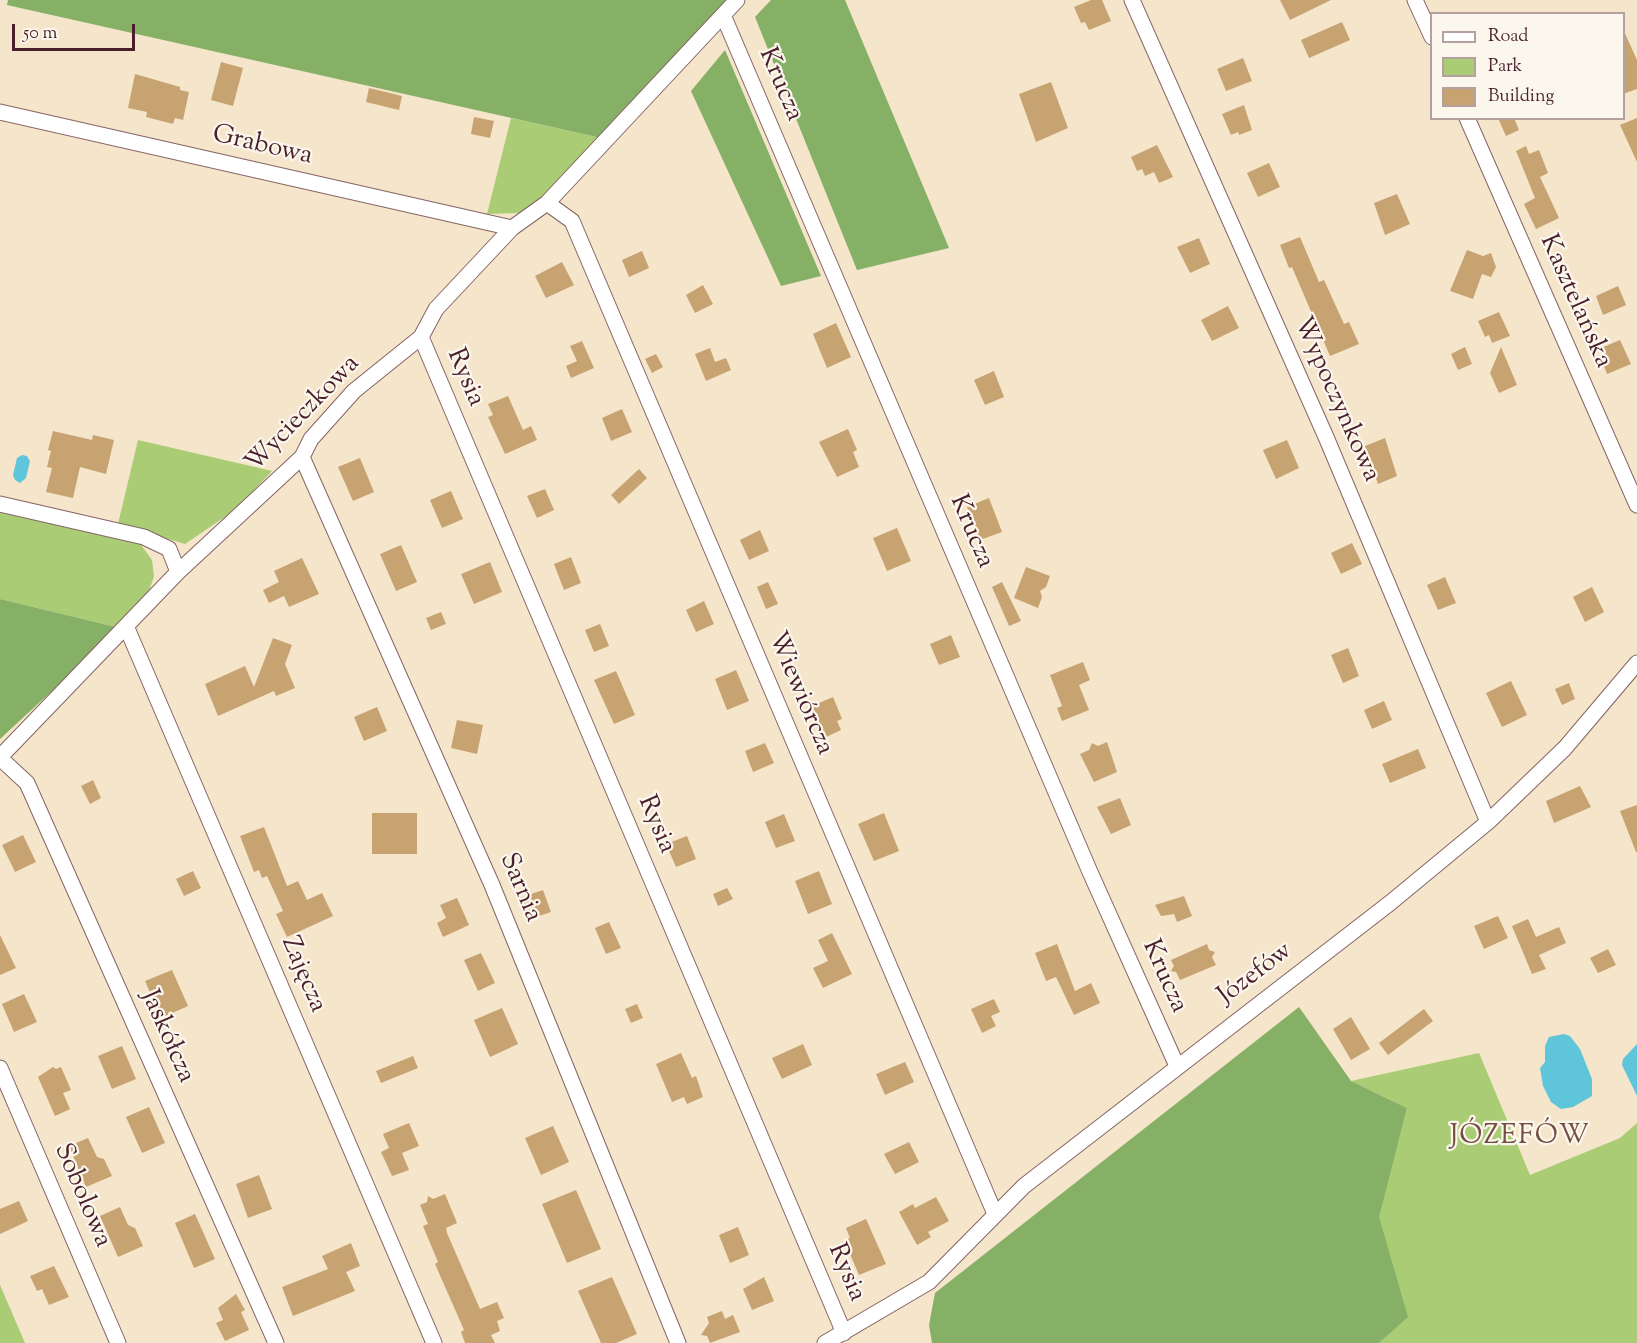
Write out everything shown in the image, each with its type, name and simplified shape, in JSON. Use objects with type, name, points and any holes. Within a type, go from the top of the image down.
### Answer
[{"type":"street","name":"Wycieczkowa","points":[[0,758],[178,572],[302,457],[311,439],[354,391],[421,337],[436,309],[512,228],[547,203],[737,0]]},
{"type":"street","name":"Wypoczynkowa","points":[[1132,0],[1326,437],[1488,822]]},
{"type":"street","points":[[1415,0],[1430,35]]},
{"type":"street","name":"Krucza","points":[[723,15],[1090,872],[1177,1066]]},
{"type":"street","name":"Grabowa","points":[[0,112],[512,228]]},
{"type":"street","name":"Kasztelańska","points":[[1468,120],[1637,505]]},
{"type":"street","name":"Wiewiórcza","points":[[547,203],[572,221],[995,1214]]},
{"type":"street","name":"Rysia","points":[[421,337],[844,1333]]},
{"type":"street","name":"Sarnia","points":[[302,457],[492,885],[678,1343]]},
{"type":"street","points":[[0,504],[144,537],[169,549],[178,572]]},
{"type":"street","name":"Zajęcza","points":[[126,627],[434,1343]]},
{"type":"street","name":"Józefów","points":[[825,1343],[929,1282],[1024,1186],[1390,903],[1488,822],[1565,748],[1637,663]]},
{"type":"street","name":"Jaskółcza","points":[[0,758],[27,783],[276,1343]]},
{"type":"street","name":"Sobolowa","points":[[0,1068],[118,1343]]},
{"type":"green space","points":[[8,0],[730,0],[601,138],[7,5]]},
{"type":"green space","points":[[771,0],[845,0],[949,248],[857,270],[755,17]]},
{"type":"green space","points":[[725,50],[821,276],[781,286],[691,91]]},
{"type":"green space","points":[[511,118],[601,138],[532,207],[518,213],[487,214]]},
{"type":"green space","points":[[138,440],[272,471],[235,510],[185,544],[118,524]]},
{"type":"green space","points":[[0,508],[131,539],[141,545],[152,560],[154,576],[149,591],[120,628],[0,599]]},
{"type":"green space","points":[[0,599],[120,628],[0,739]]},
{"type":"green space","points":[[1299,1007],[1351,1081],[1407,1108],[1379,1217],[1408,1317],[1379,1343],[932,1343],[929,1325],[935,1293]]},
{"type":"green space","points":[[1479,1053],[1530,1175],[1620,1138],[1637,1123],[1637,1343],[1379,1343],[1407,1317],[1378,1217],[1407,1108],[1351,1081]]},
{"type":"green space","points":[[0,1285],[25,1343],[0,1343]]},
{"type":"water","points":[[22,455],[27,456],[30,461],[26,478],[20,483],[13,475],[17,458]]},
{"type":"water","points":[[1564,1034],[1570,1036],[1580,1049],[1592,1079],[1592,1096],[1573,1107],[1561,1109],[1551,1102],[1543,1086],[1540,1068],[1545,1062],[1545,1046],[1549,1037]]},
{"type":"water","points":[[1637,1044],[1637,1096],[1622,1065],[1623,1059]]},
{"type":"building","points":[[1091,0],[1102,0],[1111,21],[1089,30],[1085,22],[1081,23],[1074,7]]},
{"type":"building","points":[[1280,0],[1331,0],[1290,20]]},
{"type":"building","points":[[1342,22],[1350,40],[1309,58],[1301,40]]},
{"type":"building","points":[[1625,33],[1637,60],[1637,89],[1625,93]]},
{"type":"building","points":[[1243,58],[1252,81],[1226,91],[1217,69]]},
{"type":"building","points":[[221,62],[243,68],[233,106],[211,100]]},
{"type":"building","points":[[135,74],[180,87],[180,90],[189,92],[183,120],[175,118],[173,124],[146,117],[147,112],[128,108]]},
{"type":"building","points":[[1051,82],[1068,128],[1036,142],[1019,94]]},
{"type":"building","points":[[369,88],[402,96],[399,110],[366,102]]},
{"type":"building","points":[[1244,105],[1252,130],[1239,135],[1238,132],[1231,135],[1222,114]]},
{"type":"building","points":[[474,117],[494,121],[490,138],[471,134]]},
{"type":"building","points":[[1637,118],[1637,162],[1620,125]]},
{"type":"building","points":[[1499,120],[1515,120],[1519,130],[1506,136]]},
{"type":"building","points":[[1157,145],[1173,177],[1159,183],[1154,172],[1145,176],[1142,169],[1137,171],[1131,157]]},
{"type":"building","points":[[1526,146],[1529,154],[1539,150],[1548,173],[1540,177],[1559,218],[1536,229],[1524,204],[1535,198],[1516,151]]},
{"type":"building","points":[[1269,163],[1280,187],[1258,197],[1247,173]]},
{"type":"building","points":[[1397,194],[1410,224],[1385,235],[1374,203]]},
{"type":"building","points":[[1300,237],[1319,282],[1324,280],[1344,324],[1349,322],[1359,344],[1330,356],[1292,267],[1289,268],[1280,245]]},
{"type":"building","points":[[1199,238],[1210,264],[1190,273],[1177,247]]},
{"type":"building","points":[[1467,250],[1483,256],[1491,253],[1496,267],[1491,277],[1482,274],[1473,299],[1450,291]]},
{"type":"building","points":[[642,251],[649,268],[629,277],[622,260]]},
{"type":"building","points":[[562,262],[574,285],[546,298],[535,276]]},
{"type":"building","points":[[703,285],[713,304],[695,313],[686,295]]},
{"type":"building","points":[[1618,286],[1626,305],[1603,315],[1596,296]]},
{"type":"building","points":[[1228,306],[1239,328],[1212,341],[1201,320]]},
{"type":"building","points":[[1499,312],[1510,336],[1492,343],[1489,335],[1485,337],[1478,321]]},
{"type":"building","points":[[836,323],[851,357],[827,368],[813,334]]},
{"type":"building","points":[[1620,340],[1631,364],[1607,374],[1602,361],[1605,359],[1601,348]]},
{"type":"building","points":[[582,341],[594,368],[571,378],[566,366],[577,361],[570,346]]},
{"type":"building","points":[[1465,347],[1472,364],[1458,370],[1451,354]]},
{"type":"building","points":[[1501,347],[1517,385],[1499,393],[1490,373]]},
{"type":"building","points":[[710,348],[715,362],[726,358],[731,370],[706,381],[695,354]]},
{"type":"building","points":[[656,354],[663,367],[652,373],[645,359]]},
{"type":"building","points":[[994,371],[1004,397],[985,405],[974,380]]},
{"type":"building","points":[[508,396],[523,430],[531,426],[537,440],[505,454],[488,417],[493,415],[488,404]]},
{"type":"building","points":[[622,409],[632,432],[611,441],[602,418]]},
{"type":"building","points":[[848,429],[857,450],[853,452],[859,467],[837,477],[819,442]]},
{"type":"building","points":[[53,431],[92,440],[93,435],[114,440],[106,474],[80,467],[73,498],[46,492],[52,468],[47,467],[51,451],[48,450]]},
{"type":"building","points":[[1385,438],[1397,476],[1378,484],[1365,446]]},
{"type":"building","points":[[1287,440],[1299,468],[1276,479],[1263,450]]},
{"type":"building","points":[[360,458],[374,492],[353,501],[338,467]]},
{"type":"building","points":[[639,469],[647,478],[619,504],[611,495]]},
{"type":"building","points":[[545,489],[554,510],[537,518],[527,496]]},
{"type":"building","points":[[451,491],[463,519],[442,528],[430,500]]},
{"type":"building","points":[[989,498],[1002,532],[980,540],[967,507]]},
{"type":"building","points":[[897,528],[911,561],[887,571],[873,538]]},
{"type":"building","points":[[760,530],[769,551],[749,560],[740,540]]},
{"type":"building","points":[[1352,543],[1362,564],[1341,574],[1331,553]]},
{"type":"building","points":[[401,545],[417,582],[396,591],[380,554]]},
{"type":"building","points":[[571,557],[581,583],[564,590],[554,564]]},
{"type":"building","points":[[302,558],[319,594],[289,607],[284,596],[269,603],[263,590],[279,582],[274,571]]},
{"type":"building","points":[[490,562],[502,592],[474,604],[461,574]]},
{"type":"building","points":[[1026,567],[1050,576],[1046,587],[1040,591],[1042,597],[1038,608],[1014,598]]},
{"type":"building","points":[[1445,577],[1456,603],[1438,610],[1427,585]]},
{"type":"building","points":[[768,582],[778,604],[766,609],[757,587]]},
{"type":"building","points":[[1002,582],[1021,621],[1009,626],[992,587]]},
{"type":"building","points":[[1592,587],[1604,612],[1585,622],[1573,597]]},
{"type":"building","points":[[704,601],[714,624],[696,632],[686,610]]},
{"type":"building","points":[[441,612],[446,624],[431,630],[426,618]]},
{"type":"building","points":[[600,624],[609,646],[594,652],[585,630]]},
{"type":"building","points":[[951,635],[960,657],[939,665],[930,644]]},
{"type":"building","points":[[273,638],[292,645],[285,664],[295,688],[276,696],[274,691],[218,716],[205,684],[245,666],[254,687]]},
{"type":"building","points":[[1348,648],[1359,676],[1343,683],[1331,655]]},
{"type":"building","points":[[1083,662],[1090,680],[1079,685],[1089,710],[1062,721],[1057,708],[1062,706],[1050,675]]},
{"type":"building","points":[[736,670],[749,701],[727,710],[715,679]]},
{"type":"building","points":[[616,671],[635,715],[614,724],[594,680]]},
{"type":"building","points":[[1511,681],[1527,715],[1502,727],[1486,693]]},
{"type":"building","points":[[1569,683],[1575,699],[1562,705],[1555,689]]},
{"type":"building","points":[[833,697],[842,719],[837,721],[841,730],[826,737],[812,706]]},
{"type":"building","points":[[1384,701],[1392,720],[1372,729],[1364,710]]},
{"type":"building","points":[[377,707],[387,731],[364,741],[354,717]]},
{"type":"building","points":[[457,720],[483,725],[477,754],[451,748]]},
{"type":"building","points":[[1107,742],[1117,772],[1094,782],[1080,754],[1089,750],[1092,743],[1098,746]]},
{"type":"building","points":[[765,743],[774,763],[753,772],[745,751]]},
{"type":"building","points":[[1418,749],[1426,768],[1390,783],[1382,764]]},
{"type":"building","points":[[93,780],[101,798],[90,804],[81,786]]},
{"type":"building","points":[[1580,786],[1591,807],[1554,823],[1546,801]]},
{"type":"building","points":[[1120,798],[1131,825],[1111,834],[1097,807]]},
{"type":"building","points":[[1637,805],[1637,852],[1636,852],[1620,811]]},
{"type":"building","points":[[372,813],[417,813],[417,854],[372,854]]},
{"type":"building","points":[[884,813],[899,851],[874,861],[858,824]]},
{"type":"building","points":[[784,814],[795,841],[776,848],[765,822]]},
{"type":"building","points":[[264,827],[287,886],[298,881],[307,900],[322,893],[333,916],[287,937],[276,914],[283,911],[267,876],[262,878],[259,870],[254,872],[240,836]]},
{"type":"building","points":[[23,835],[36,862],[15,872],[2,845]]},
{"type":"building","points":[[687,836],[696,859],[676,867],[666,844]]},
{"type":"building","points":[[193,871],[201,888],[184,896],[176,879]]},
{"type":"building","points":[[819,871],[832,904],[808,914],[795,881]]},
{"type":"building","points":[[727,888],[733,899],[718,906],[713,894]]},
{"type":"building","points":[[543,890],[551,912],[527,920],[519,898]]},
{"type":"building","points":[[1184,896],[1192,916],[1177,922],[1174,914],[1161,916],[1155,905]]},
{"type":"building","points":[[457,898],[469,925],[443,937],[437,923],[446,918],[440,905]]},
{"type":"building","points":[[1498,916],[1508,938],[1484,949],[1474,926]]},
{"type":"building","points":[[1528,919],[1536,937],[1559,927],[1566,943],[1539,955],[1546,969],[1532,974],[1512,926]]},
{"type":"building","points":[[609,922],[621,948],[606,954],[595,928]]},
{"type":"building","points":[[832,933],[852,974],[823,988],[813,968],[828,961],[818,940]]},
{"type":"building","points":[[0,935],[16,968],[0,975]]},
{"type":"building","points":[[1057,944],[1075,991],[1091,983],[1100,1003],[1074,1015],[1056,977],[1046,981],[1035,953]]},
{"type":"building","points":[[1207,944],[1209,950],[1215,952],[1212,957],[1216,965],[1180,980],[1176,972],[1171,971],[1174,966],[1171,960]]},
{"type":"building","points":[[1608,949],[1616,965],[1598,973],[1590,958]]},
{"type":"building","points":[[481,953],[495,983],[478,991],[464,960]]},
{"type":"building","points":[[172,970],[188,1006],[161,1018],[145,981]]},
{"type":"building","points":[[24,994],[37,1022],[14,1032],[2,1004]]},
{"type":"building","points":[[994,999],[1000,1012],[991,1016],[996,1026],[982,1033],[971,1009]]},
{"type":"building","points":[[637,1004],[643,1018],[631,1023],[625,1009]]},
{"type":"building","points":[[502,1008],[518,1044],[490,1057],[474,1020]]},
{"type":"building","points":[[1424,1009],[1433,1021],[1388,1055],[1379,1043]]},
{"type":"building","points":[[1351,1017],[1370,1049],[1351,1060],[1333,1029]]},
{"type":"building","points":[[803,1044],[812,1065],[782,1079],[772,1058]]},
{"type":"building","points":[[122,1046],[136,1079],[112,1089],[98,1056]]},
{"type":"building","points":[[681,1053],[692,1078],[696,1076],[703,1097],[687,1104],[684,1097],[672,1102],[656,1064]]},
{"type":"building","points":[[413,1056],[418,1068],[381,1083],[376,1071]]},
{"type":"building","points":[[905,1062],[914,1082],[885,1095],[876,1074]]},
{"type":"building","points":[[53,1067],[56,1069],[61,1067],[71,1090],[63,1093],[70,1109],[55,1116],[38,1077]]},
{"type":"building","points":[[149,1107],[165,1143],[142,1153],[126,1117]]},
{"type":"building","points":[[409,1123],[419,1146],[402,1153],[409,1170],[392,1176],[381,1152],[389,1148],[383,1134]]},
{"type":"building","points":[[553,1126],[569,1162],[541,1175],[525,1138]]},
{"type":"building","points":[[88,1138],[97,1157],[104,1159],[112,1176],[86,1187],[69,1146]]},
{"type":"building","points":[[909,1142],[919,1162],[895,1174],[884,1154]]},
{"type":"building","points":[[259,1175],[272,1209],[248,1218],[236,1184]]},
{"type":"building","points":[[576,1190],[601,1249],[567,1263],[542,1204]]},
{"type":"building","points":[[445,1194],[457,1223],[446,1228],[447,1233],[480,1309],[497,1302],[504,1318],[497,1321],[500,1331],[491,1335],[495,1343],[465,1343],[461,1332],[464,1330],[435,1264],[438,1262],[423,1226],[428,1224],[420,1205],[427,1202],[428,1196],[433,1199]]},
{"type":"building","points":[[936,1197],[949,1221],[928,1232],[931,1237],[917,1245],[899,1212],[913,1204],[915,1208]]},
{"type":"building","points":[[19,1201],[28,1221],[0,1234],[0,1209]]},
{"type":"building","points":[[120,1207],[128,1225],[135,1228],[143,1246],[118,1257],[100,1216]]},
{"type":"building","points":[[195,1214],[215,1259],[194,1268],[175,1223]]},
{"type":"building","points":[[866,1219],[886,1264],[859,1275],[844,1240],[850,1238],[846,1228]]},
{"type":"building","points":[[738,1227],[749,1255],[730,1263],[719,1235]]},
{"type":"building","points":[[351,1243],[360,1266],[346,1272],[355,1291],[293,1316],[282,1287],[328,1269],[322,1256]]},
{"type":"building","points":[[54,1266],[69,1297],[49,1305],[42,1289],[37,1291],[30,1276]]},
{"type":"building","points":[[612,1277],[637,1334],[616,1343],[601,1343],[578,1291]]},
{"type":"building","points":[[764,1277],[774,1301],[752,1310],[743,1289]]},
{"type":"building","points":[[236,1294],[245,1310],[241,1312],[249,1330],[225,1341],[216,1323],[223,1320],[218,1308]]},
{"type":"building","points":[[722,1311],[725,1319],[733,1315],[740,1332],[710,1343],[707,1336],[701,1335],[709,1323],[707,1317]]},
{"type":"district","name":"JÓZEFÓW","points":[[1520,1138]]}]
